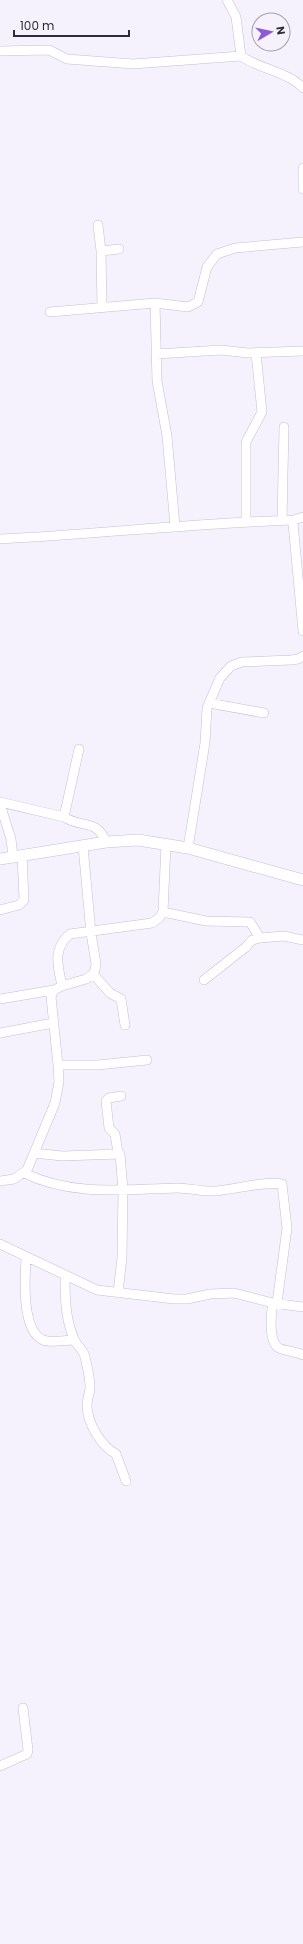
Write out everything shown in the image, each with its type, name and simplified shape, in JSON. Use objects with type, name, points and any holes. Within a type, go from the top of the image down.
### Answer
[{"type":"main road","points":[[0,858],[106,842],[138,840],[188,848],[303,880]]},
{"type":"street","points":[[226,0],[236,17],[241,56]]},
{"type":"street","points":[[0,51],[49,50],[67,59],[133,64],[241,56],[251,62],[294,80],[303,88]]},
{"type":"street","points":[[303,168],[303,189]]},
{"type":"street","points":[[98,225],[101,251],[102,307]]},
{"type":"street","points":[[50,312],[154,303],[188,307],[198,302],[207,267],[214,257],[222,252],[236,248],[303,242]]},
{"type":"street","points":[[101,251],[119,249]]},
{"type":"street","points":[[154,303],[157,381],[167,436],[176,526]]},
{"type":"street","points":[[156,354],[221,350],[237,353],[303,351]]},
{"type":"street","points":[[246,522],[246,442],[262,412],[256,353]]},
{"type":"street","points":[[282,521],[284,427]]},
{"type":"street","points":[[0,539],[298,519],[294,540],[303,631]]},
{"type":"street","points":[[188,848],[203,756],[209,703],[220,678],[231,666],[256,661],[291,660],[298,659],[303,656]]},
{"type":"street","points":[[209,703],[264,713]]},
{"type":"street","points":[[64,817],[79,749]]},
{"type":"street","points":[[0,910],[19,905],[24,900],[18,856],[0,803],[64,817],[71,822],[98,828],[106,842]]},
{"type":"street","points":[[0,1181],[14,1179],[24,1174],[55,1103],[59,1082],[51,997],[58,988],[58,949],[70,934],[91,933],[152,923],[159,918],[163,912],[166,844]]},
{"type":"street","points":[[0,999],[58,988],[86,980],[93,974],[96,964],[91,933],[83,846]]},
{"type":"street","points":[[163,912],[206,921],[250,922],[260,938]]},
{"type":"street","points":[[204,980],[246,947],[250,941],[260,938],[291,936],[303,940]]},
{"type":"street","points":[[93,974],[110,993],[121,999],[125,1025]]},
{"type":"street","points":[[0,1034],[53,1023]]},
{"type":"street","points":[[58,1065],[98,1065],[147,1060]]},
{"type":"street","points":[[118,1293],[122,1257],[123,1190],[121,1157],[118,1153],[115,1134],[109,1128],[106,1101],[107,1099],[121,1096]]},
{"type":"street","points":[[34,1153],[62,1156],[118,1153]]},
{"type":"street","points":[[24,1174],[50,1183],[80,1190],[180,1188],[211,1191],[282,1184],[287,1228],[271,1324],[274,1342],[281,1349],[294,1351],[303,1355]]},
{"type":"street","points":[[0,1244],[26,1258],[97,1290],[180,1299],[210,1294],[234,1293],[275,1303],[303,1307]]},
{"type":"street","points":[[26,1258],[24,1301],[33,1330],[38,1337],[45,1341],[74,1340]]},
{"type":"street","points":[[65,1275],[65,1309],[74,1340],[85,1354],[90,1387],[87,1407],[90,1420],[102,1444],[108,1450],[116,1454],[126,1481]]},
{"type":"street","points":[[0,1766],[27,1754],[28,1750],[23,1708]]}]
